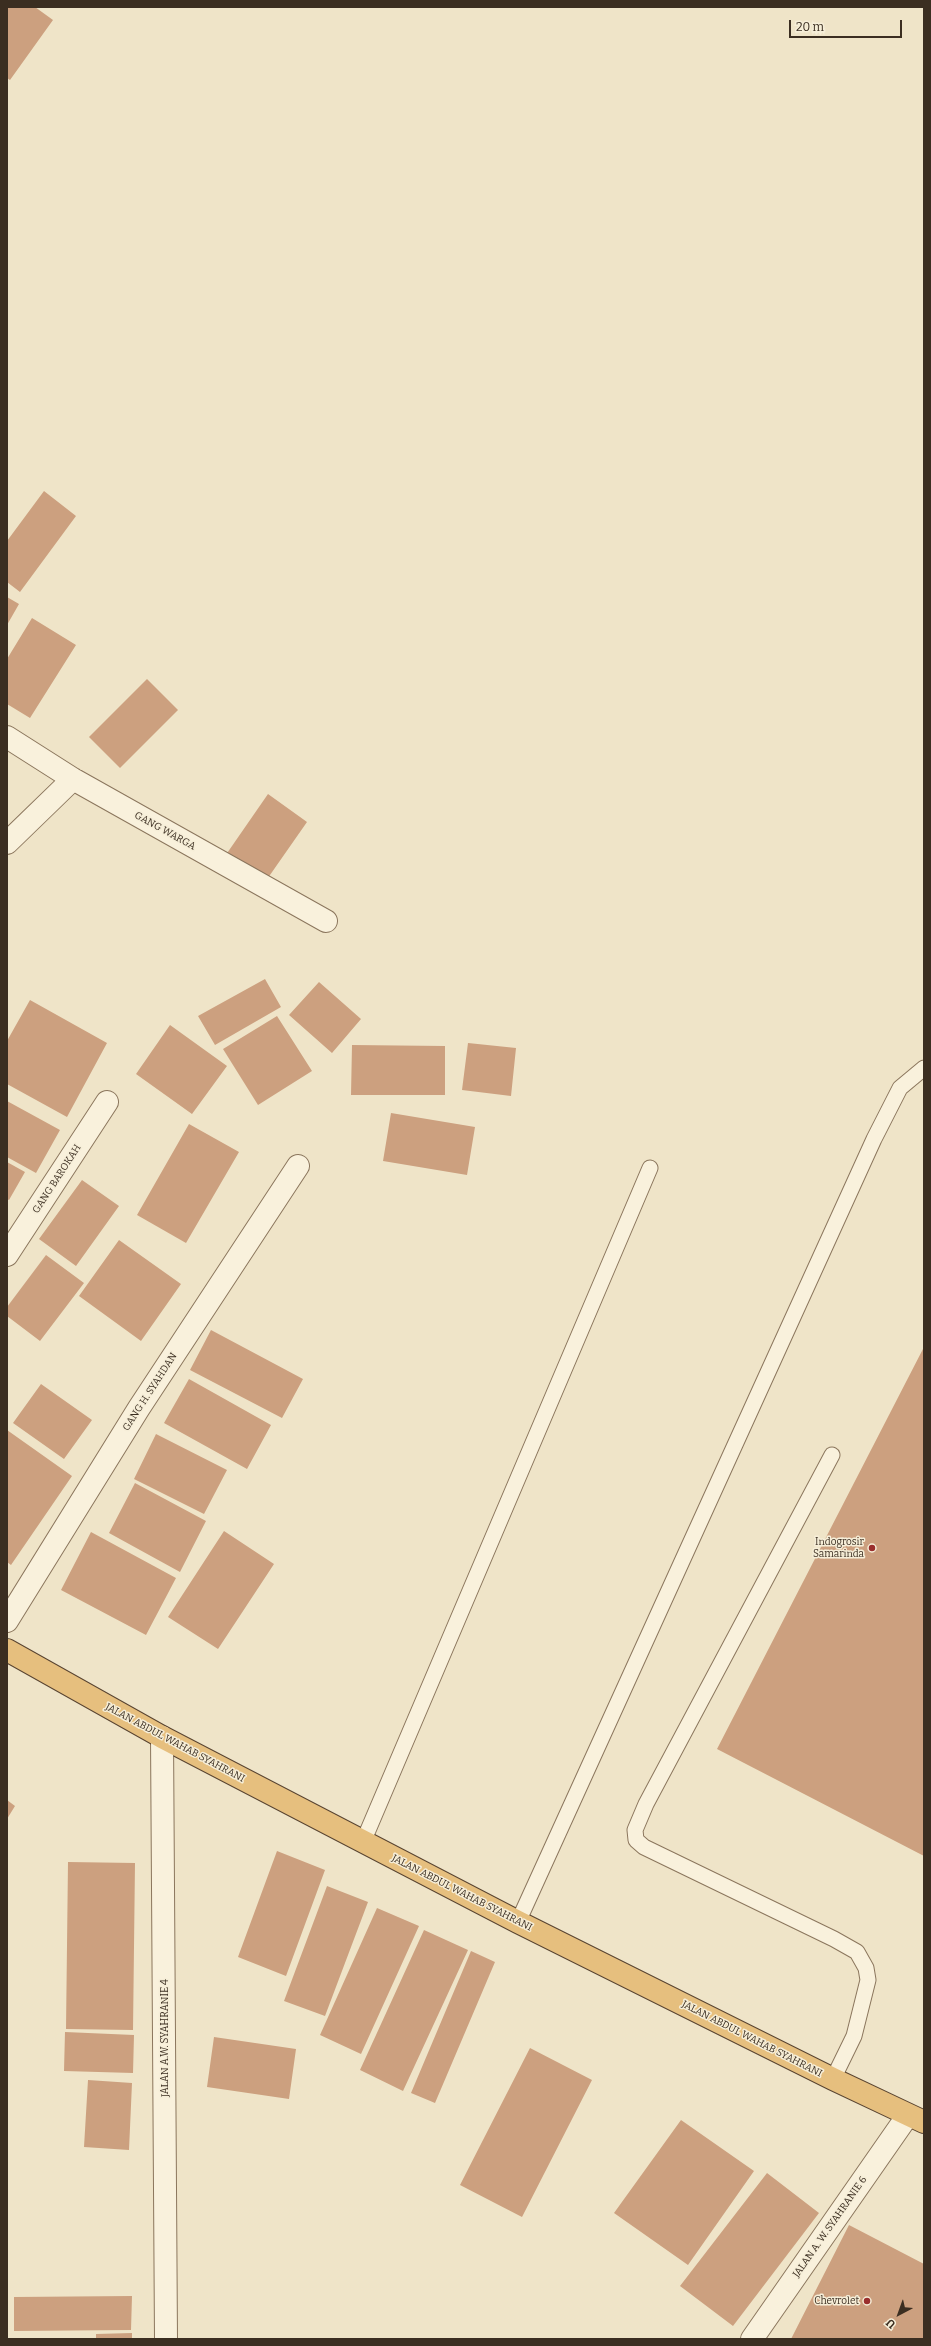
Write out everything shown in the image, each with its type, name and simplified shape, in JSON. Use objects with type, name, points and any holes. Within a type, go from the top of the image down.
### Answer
[{"type":"highway","name":"JALAN ABDUL WAHAB SYAHRANI","points":[[7,1650],[162,1737],[518,1922],[916,2119]]},
{"type":"street","name":"GANG WARGA","points":[[7,737],[73,780],[326,921]]},
{"type":"street","points":[[7,843],[73,780]]},
{"type":"street","name":"GANG BAROKAH","points":[[7,1255],[107,1102]]},
{"type":"street","name":"GANG H. SYAHDAN","points":[[7,1621],[139,1408],[298,1166]]},
{"type":"street","name":"JALAN A.W. SYAHRANIE 4","points":[[162,1737],[166,2339]]},
{"type":"street","name":"JALAN A. W. SYAHRANIE 6","points":[[752,2339],[916,2119]]},
{"type":"lane","points":[[518,1922],[874,1139],[900,1088],[924,1068]]},
{"type":"lane","points":[[363,1842],[650,1168]]},
{"type":"lane","points":[[832,1456],[646,1804],[636,1830],[636,1840],[644,1847],[834,1939],[857,1952],[866,1968],[868,1980],[854,2036],[833,2079]]},
{"type":"building","points":[[7,7],[35,7],[53,20],[10,80],[7,78]]},
{"type":"building","points":[[44,491],[76,516],[20,592],[7,582],[7,541]]},
{"type":"building","points":[[7,597],[19,604],[7,625]]},
{"type":"building","points":[[32,618],[76,645],[30,718],[7,704],[7,659]]},
{"type":"building","points":[[147,679],[178,710],[120,768],[89,737]]},
{"type":"building","points":[[268,794],[307,822],[263,885],[223,859]]},
{"type":"building","points":[[265,979],[281,1007],[215,1045],[198,1016]]},
{"type":"building","points":[[319,982],[361,1019],[332,1053],[289,1015]]},
{"type":"building","points":[[30,1000],[107,1043],[67,1117],[7,1084],[7,1041]]},
{"type":"building","points":[[277,1016],[312,1071],[258,1105],[223,1049]]},
{"type":"building","points":[[170,1025],[227,1066],[192,1114],[136,1074]]},
{"type":"building","points":[[468,1043],[516,1048],[511,1096],[462,1090]]},
{"type":"building","points":[[352,1045],[445,1046],[445,1095],[351,1095]]},
{"type":"building","points":[[7,1101],[60,1130],[36,1173],[7,1157]]},
{"type":"building","points":[[391,1113],[475,1127],[467,1175],[383,1161]]},
{"type":"building","points":[[189,1124],[239,1152],[186,1243],[137,1215]]},
{"type":"building","points":[[7,1162],[25,1172],[9,1200],[7,1199]]},
{"type":"building","points":[[82,1180],[119,1206],[76,1266],[39,1239]]},
{"type":"building","points":[[119,1240],[181,1284],[141,1341],[79,1296]]},
{"type":"building","points":[[46,1255],[84,1283],[40,1341],[7,1316],[7,1307]]},
{"type":"building","points":[[211,1330],[303,1379],[282,1418],[190,1370]]},
{"type":"building","name":"Indogrosir Samarinda","points":[[924,1347],[924,1856],[717,1749]]},
{"type":"building","points":[[189,1379],[271,1425],[247,1469],[164,1423]]},
{"type":"building","points":[[41,1384],[92,1420],[64,1459],[13,1423]]},
{"type":"building","points":[[7,1430],[72,1476],[11,1565],[7,1562]]},
{"type":"building","points":[[156,1434],[227,1470],[204,1514],[134,1479]]},
{"type":"building","points":[[135,1483],[206,1521],[180,1572],[109,1533]]},
{"type":"building","points":[[224,1531],[274,1564],[218,1649],[168,1617]]},
{"type":"building","points":[[91,1532],[176,1578],[146,1635],[61,1590]]},
{"type":"building","points":[[7,1800],[15,1806],[7,1819]]},
{"type":"building","points":[[277,1851],[325,1870],[286,1976],[238,1957]]},
{"type":"building","points":[[68,1862],[135,1863],[133,2030],[66,2029]]},
{"type":"building","points":[[327,1886],[368,1902],[325,2016],[284,2001]]},
{"type":"building","points":[[377,1908],[419,1926],[361,2054],[320,2035]]},
{"type":"building","points":[[424,1930],[468,1950],[403,2091],[360,2070]]},
{"type":"building","points":[[471,1951],[495,1962],[435,2103],[411,2093]]},
{"type":"building","points":[[65,2032],[134,2035],[133,2073],[64,2071]]},
{"type":"building","points":[[214,2037],[296,2049],[289,2099],[207,2087]]},
{"type":"building","points":[[530,2048],[592,2080],[522,2217],[460,2185]]},
{"type":"building","points":[[88,2080],[132,2083],[129,2150],[84,2147]]},
{"type":"building","points":[[681,2120],[754,2171],[688,2265],[614,2213]]},
{"type":"building","points":[[767,2173],[819,2213],[733,2326],[680,2286]]},
{"type":"building","name":"Chevrolet","points":[[849,2225],[924,2264],[924,2339],[791,2339]]},
{"type":"building","points":[[132,2296],[131,2330],[14,2331],[14,2297]]},
{"type":"building","points":[[132,2333],[132,2339],[96,2339],[96,2334]]},
{"type":"place","name":"Indogrosir Samarinda","points":[[872,1548]]},
{"type":"place","name":"Chevrolet","points":[[867,2301]]}]
